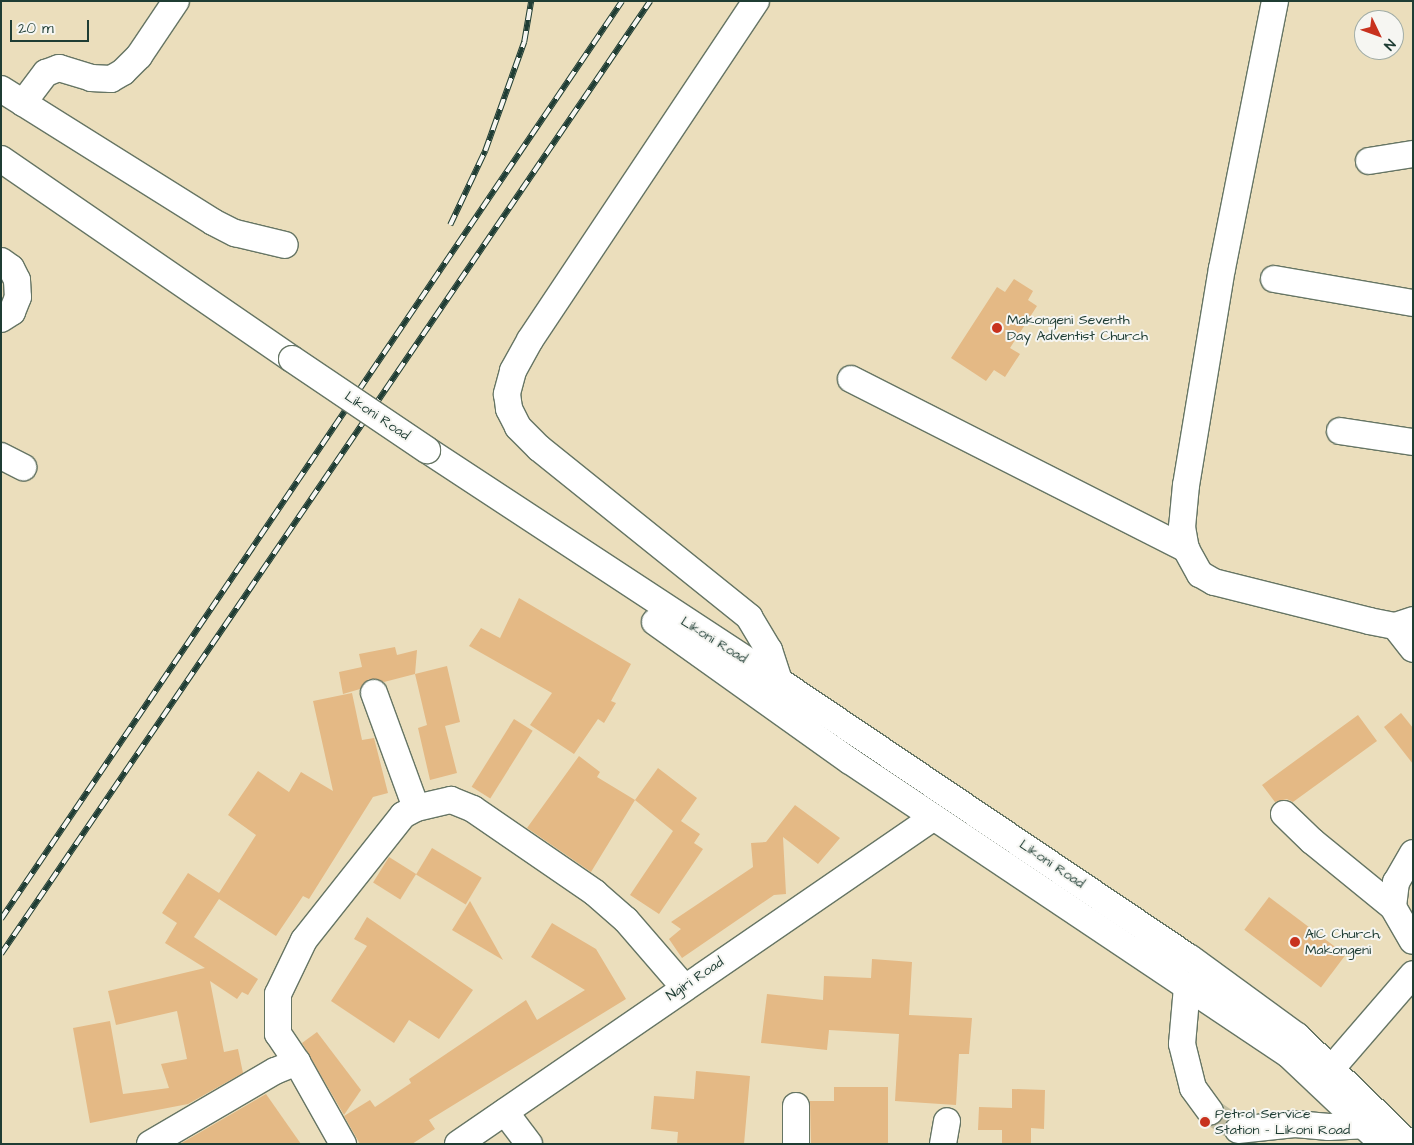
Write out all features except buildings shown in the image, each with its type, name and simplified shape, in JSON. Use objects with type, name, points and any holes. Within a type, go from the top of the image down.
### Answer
[{"type":"street","points":[[23,103],[46,72],[59,68],[91,78],[111,79],[123,72],[139,56],[176,1]]},
{"type":"street","points":[[756,1],[530,340],[513,371],[507,394],[509,409],[518,427],[539,448],[749,617],[769,650],[779,681]]},
{"type":"street","points":[[1275,1],[1217,298],[1186,485],[1182,527],[1186,549],[1200,574],[1214,582],[1404,623],[1413,649]]},
{"type":"street","points":[[1,89],[213,222],[235,233],[285,245]]},
{"type":"street","points":[[1369,161],[1413,154]]},
{"type":"street","name":"Likoni Road","points":[[1,159],[289,363]]},
{"type":"street","name":"Likoni Road","points":[[1,170],[422,454],[813,735],[1289,1055],[1383,1144]]},
{"type":"street","points":[[1,261],[11,268],[18,280],[18,297],[12,312],[1,319]]},
{"type":"street","points":[[1274,279],[1413,303]]},
{"type":"street","points":[[851,379],[1186,549]]},
{"type":"street","points":[[1340,431],[1413,442]]},
{"type":"street","name":"Likoni Road","points":[[422,454],[779,681],[1190,958],[1297,1036],[1409,1144]]},
{"type":"street","points":[[374,693],[416,808]]},
{"type":"street","points":[[813,735],[827,713]]},
{"type":"street","points":[[343,1144],[297,1062],[278,1034],[278,994],[304,940],[380,842],[403,815],[416,808],[451,800],[473,809],[601,898],[632,926],[683,986]]},
{"type":"street","points":[[1284,814],[1312,841],[1393,907],[1413,942]]},
{"type":"street","name":"Ngiri Road","points":[[458,1144],[683,986],[934,817]]},
{"type":"street","points":[[1393,907],[1396,882],[1413,853]]},
{"type":"street","points":[[1332,1068],[1413,974]]},
{"type":"street","points":[[1188,987],[1182,1044],[1193,1088],[1210,1111]]},
{"type":"street","points":[[150,1144],[275,1071],[297,1062]]},
{"type":"street","points":[[796,1106],[796,1144]]},
{"type":"street","points":[[505,1112],[529,1144]]},
{"type":"street","points":[[1238,1130],[1296,1124],[1329,1127],[1363,1125]]},
{"type":"tunnel","points":[[1210,1111],[1238,1130]]},
{"type":"railway","points":[[450,225],[485,151],[524,42],[531,1]]},
{"type":"railway","points":[[1,919],[622,1]]},
{"type":"railway","points":[[1,954],[650,1]]},
{"type":"place","name":"Makongeni Seventh Day Adventist Church","points":[[997,328]]},
{"type":"place","name":"AIC Church, Makongeni","points":[[1295,942]]},
{"type":"place","name":"Petrol Service Station - Likoni Road","points":[[1205,1122]]}]
